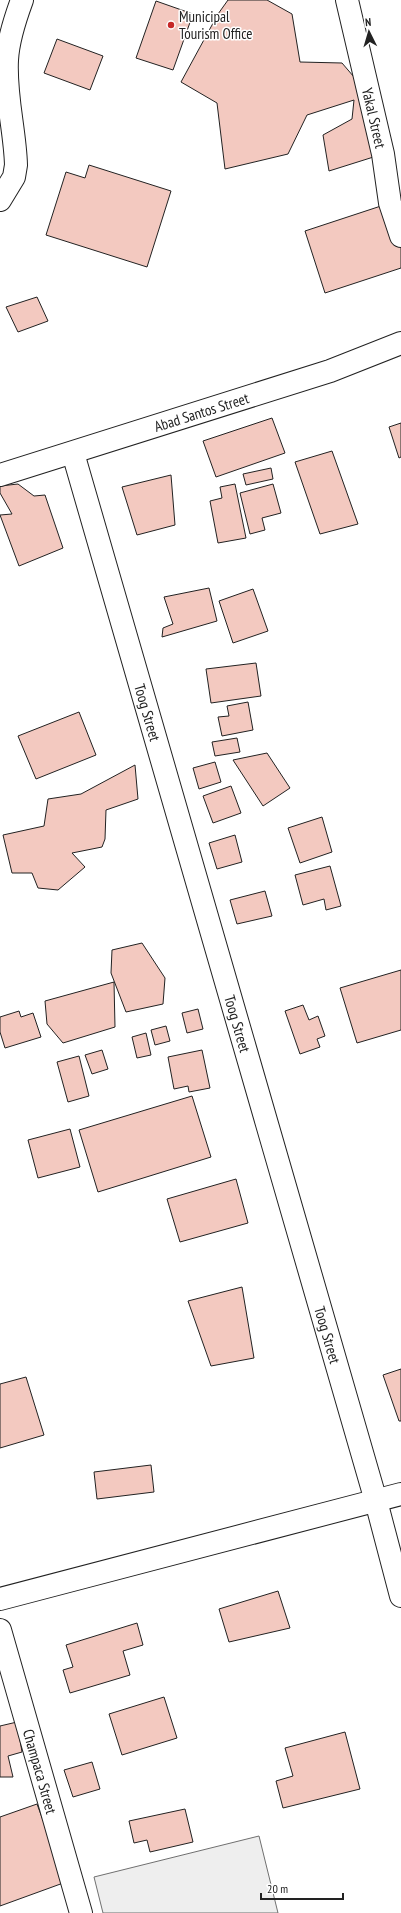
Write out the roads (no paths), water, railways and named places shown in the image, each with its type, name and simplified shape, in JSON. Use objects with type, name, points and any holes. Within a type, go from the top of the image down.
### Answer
[{"type":"street","points":[[0,200],[14,177],[16,165],[3,60],[22,0]]},
{"type":"street","name":"Yakal Street","points":[[347,0],[383,154],[390,203],[401,236]]},
{"type":"street","name":"Abad Santos Street","points":[[0,475],[330,371],[401,343]]},
{"type":"street","name":"Toog Street","points":[[73,453],[376,1501],[401,1596]]},
{"type":"street","points":[[0,1599],[401,1494]]},
{"type":"street","name":"Champaca Street","points":[[0,1630],[81,1913]]},
{"type":"place","name":"Municipal Tourism Office","points":[[171,25]]}]
